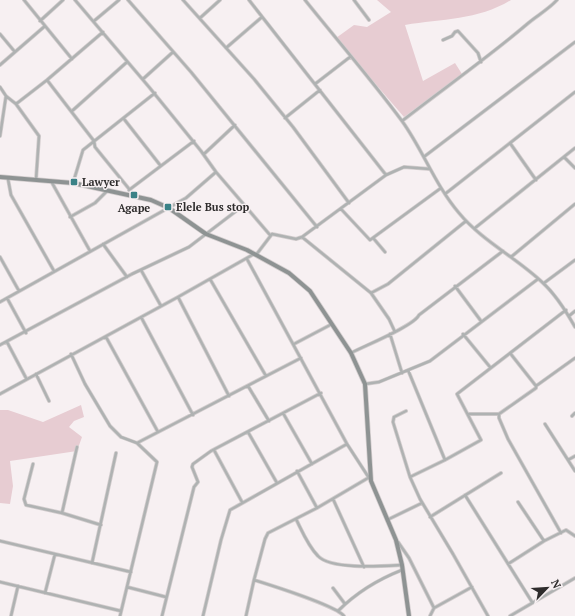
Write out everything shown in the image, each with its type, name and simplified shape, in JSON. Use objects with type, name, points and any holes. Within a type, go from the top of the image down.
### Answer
[{"type":"street","points":[[24,0],[72,58]]},
{"type":"street","points":[[40,21],[63,0]]},
{"type":"street","points":[[76,0],[127,62],[155,93],[194,141],[216,172],[270,235]]},
{"type":"street","points":[[94,21],[119,0]]},
{"type":"street","points":[[128,0],[235,125],[317,227]]},
{"type":"street","points":[[183,0],[286,118],[349,203]]},
{"type":"street","points":[[200,18],[220,0]]},
{"type":"street","points":[[249,0],[386,175]]},
{"type":"street","points":[[304,0],[402,121],[425,156],[430,169],[444,194],[466,221],[544,283],[566,310],[575,326]]},
{"type":"street","points":[[354,0],[369,20]]},
{"type":"street","points":[[402,121],[481,63],[529,23],[551,7],[557,0]]},
{"type":"street","points":[[226,48],[262,17]]},
{"type":"street","points":[[0,65],[45,26]]},
{"type":"street","points":[[443,40],[452,36],[458,31],[478,53],[481,63]]},
{"type":"street","points":[[16,104],[47,80],[103,32]]},
{"type":"street","points":[[0,34],[15,53]]},
{"type":"street","points":[[425,156],[575,42]]},
{"type":"street","points":[[143,79],[173,52]]},
{"type":"street","points":[[315,84],[350,56]]},
{"type":"street","points":[[72,111],[127,62]]},
{"type":"street","points":[[47,80],[94,141],[96,147],[134,195]]},
{"type":"street","points":[[0,87],[6,96],[16,104],[39,136],[36,181]]},
{"type":"street","points":[[286,118],[320,90]]},
{"type":"street","points":[[444,194],[575,92]]},
{"type":"street","points":[[73,182],[81,153],[155,93]]},
{"type":"street","points":[[0,136],[6,96]]},
{"type":"street","points":[[124,119],[160,165]]},
{"type":"street","points":[[204,154],[235,125]]},
{"type":"street","points":[[129,190],[160,165],[194,141]]},
{"type":"street","points":[[510,143],[536,180]]},
{"type":"street","points":[[475,228],[575,148]]},
{"type":"street","points":[[564,156],[575,168]]},
{"type":"street","points":[[0,394],[26,378],[106,337],[247,259],[255,254],[270,235],[275,234],[296,239],[302,238],[386,175],[404,167],[430,169]]},
{"type":"street","points":[[0,302],[186,198],[216,172]]},
{"type":"street","points":[[0,177],[36,181],[73,182],[151,200],[169,208],[206,234],[255,254],[289,273],[306,286],[351,352],[365,384],[369,480]]},
{"type":"street","points":[[8,178],[11,195],[54,271]]},
{"type":"street","points":[[51,181],[90,251]]},
{"type":"street","points":[[341,209],[369,240],[374,239],[441,188]]},
{"type":"street","points":[[70,217],[95,203],[109,190]]},
{"type":"street","points":[[511,257],[575,204]]},
{"type":"street","points":[[0,345],[26,333],[127,277],[189,247],[244,206]]},
{"type":"street","points":[[371,293],[388,284],[466,221]]},
{"type":"street","points":[[302,238],[371,293],[389,319],[395,332]]},
{"type":"street","points":[[374,239],[385,252]]},
{"type":"street","points":[[103,244],[127,277]]},
{"type":"street","points":[[351,352],[395,332],[416,319],[419,314],[503,250]]},
{"type":"street","points":[[0,256],[19,291]]},
{"type":"street","points":[[247,259],[347,444],[369,480],[396,540],[403,570],[409,615],[404,616]]},
{"type":"street","points":[[544,283],[575,260]]},
{"type":"street","points":[[141,270],[160,306]]},
{"type":"street","points":[[365,384],[379,382],[430,361],[463,334],[538,278]]},
{"type":"street","points":[[210,279],[266,376]]},
{"type":"street","points":[[455,286],[481,321]]},
{"type":"street","points":[[178,297],[180,304],[230,396]]},
{"type":"street","points":[[7,298],[26,333]]},
{"type":"street","points":[[173,300],[180,304]]},
{"type":"street","points":[[410,477],[481,440],[469,414],[457,394],[490,367],[566,310]]},
{"type":"street","points":[[569,316],[575,311]]},
{"type":"street","points":[[140,318],[194,415]]},
{"type":"street","points":[[294,344],[333,324]]},
{"type":"street","points":[[390,334],[402,373]]},
{"type":"street","points":[[463,334],[490,367]]},
{"type":"street","points":[[106,337],[158,432]]},
{"type":"street","points":[[7,342],[26,378]]},
{"type":"street","points":[[510,353],[536,386]]},
{"type":"street","points":[[71,354],[85,384],[110,426],[121,438],[136,443],[157,462],[120,616]]},
{"type":"street","points":[[136,443],[194,415],[301,358]]},
{"type":"street","points":[[469,414],[498,414],[536,388],[536,386],[575,358]]},
{"type":"street","points":[[408,370],[445,460]]},
{"type":"street","points":[[36,374],[49,401]]},
{"type":"street","points":[[248,386],[268,421]]},
{"type":"street","points":[[162,616],[194,487],[198,482],[192,465],[198,459],[214,450],[320,393]]},
{"type":"street","points":[[406,411],[394,417],[393,422],[410,477],[422,503],[488,616]]},
{"type":"street","points":[[283,413],[312,464]]},
{"type":"street","points":[[572,416],[575,413]]},
{"type":"street","points":[[498,414],[508,439],[561,532]]},
{"type":"street","points":[[545,424],[575,471]]},
{"type":"street","points":[[248,432],[277,483]]},
{"type":"street","points":[[203,616],[221,540],[230,510],[347,444]]},
{"type":"street","points":[[62,513],[77,447]]},
{"type":"street","points":[[214,450],[242,502]]},
{"type":"street","points":[[92,563],[116,453]]},
{"type":"street","points":[[568,460],[575,456]]},
{"type":"street","points":[[33,464],[25,503],[28,506],[62,513],[101,525]]},
{"type":"street","points":[[297,471],[317,508]]},
{"type":"street","points":[[430,517],[501,473]]},
{"type":"street","points":[[246,616],[266,536],[283,524],[296,519],[369,480]]},
{"type":"street","points":[[465,495],[532,602]]},
{"type":"street","points":[[333,499],[364,567]]},
{"type":"street","points":[[518,502],[544,541]]},
{"type":"street","points":[[387,520],[422,503]]},
{"type":"street","points":[[296,519],[304,535],[321,559],[348,566],[364,567],[402,565]]},
{"type":"street","points":[[508,564],[561,532],[566,530],[575,536]]},
{"type":"street","points":[[396,540],[409,558],[434,608]]},
{"type":"street","points":[[0,541],[131,572]]},
{"type":"street","points":[[45,593],[55,554]]},
{"type":"street","points":[[338,611],[345,604],[386,576],[403,570]]},
{"type":"street","points":[[510,616],[575,578]]},
{"type":"street","points":[[254,580],[338,611],[344,616]]},
{"type":"street","points":[[0,582],[121,611]]},
{"type":"street","points":[[11,616],[18,586]]},
{"type":"street","points":[[127,587],[166,597]]},
{"type":"street","points":[[430,616],[434,608],[472,587]]},
{"type":"street","points":[[333,588],[345,604]]},
{"type":"shaded area","points":[[377,0],[511,0],[486,12],[460,18],[405,25],[423,81],[455,63],[462,74],[404,117],[336,38],[354,25],[367,27],[391,12]]},
{"type":"shaded area","points":[[81,405],[84,417],[74,421],[69,427],[82,437],[77,451],[10,461],[13,486],[10,504],[0,503],[0,410],[8,410],[43,422]]},
{"type":"place","name":"Lawyer","points":[[74,182]]},
{"type":"place","name":"Agape","points":[[134,195]]},
{"type":"place","name":"Elele Bus stop","points":[[168,207]]}]
